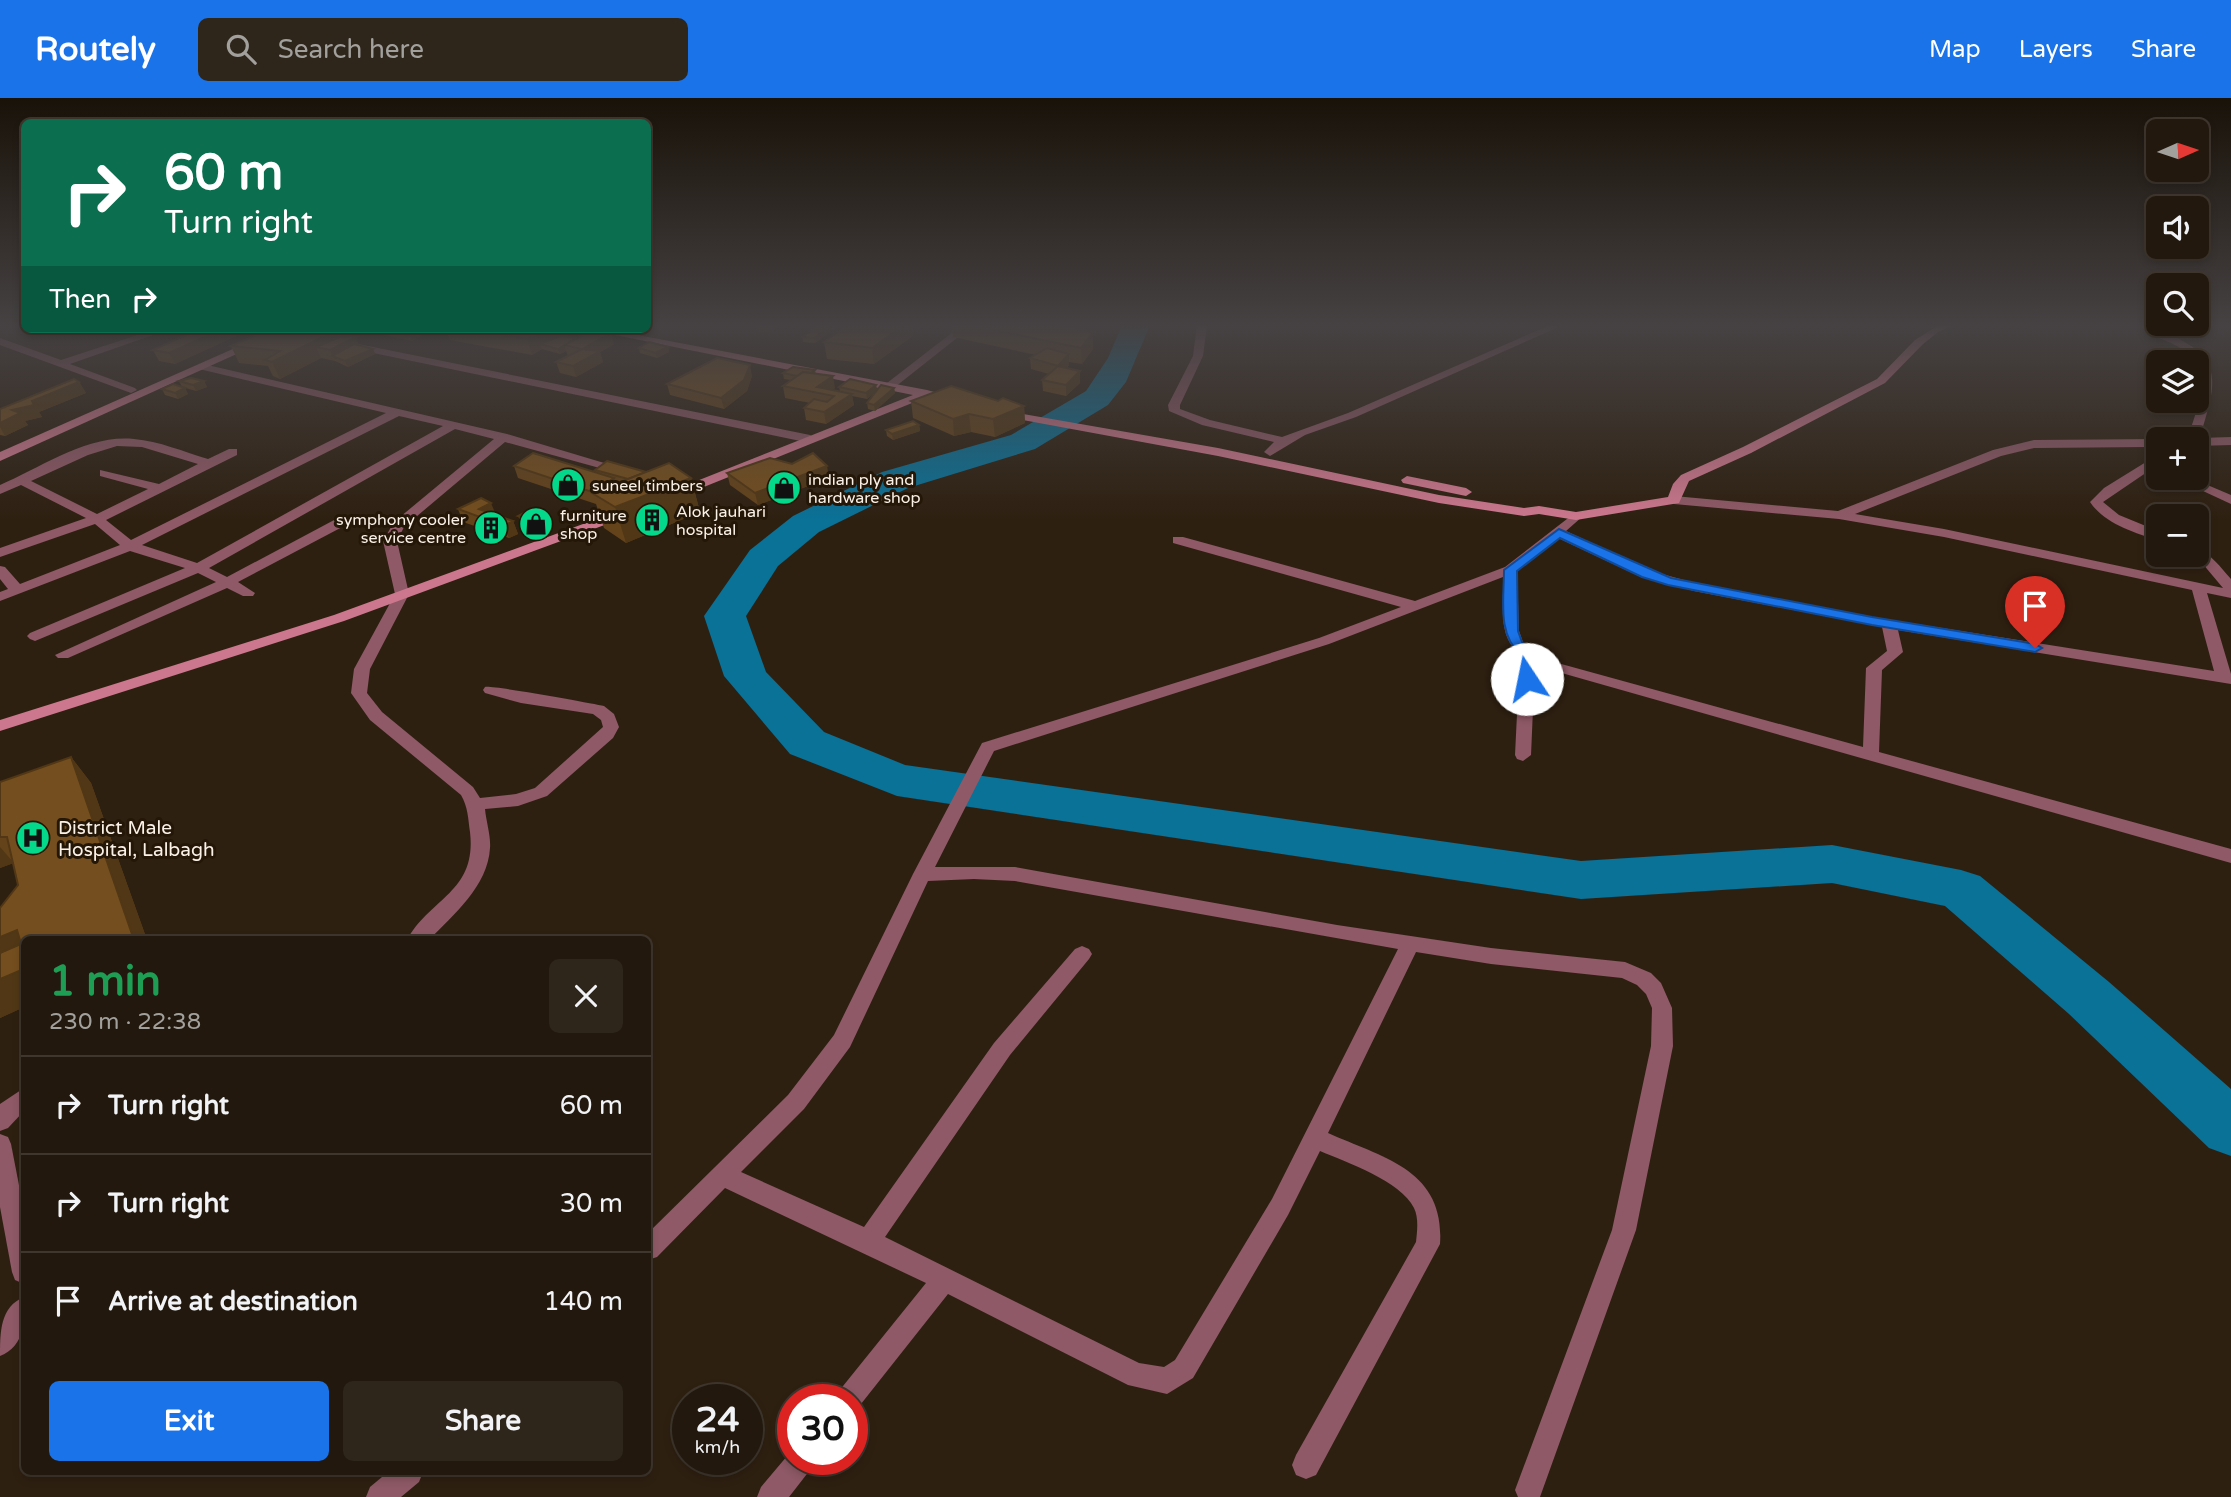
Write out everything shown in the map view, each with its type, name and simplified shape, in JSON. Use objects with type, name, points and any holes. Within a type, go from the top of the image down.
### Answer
[{"type":"street","points":[[0,448],[130,390]]},
{"type":"street","points":[[0,457],[150,390]]},
{"type":"street","points":[[303,390],[503,437],[636,474]]},
{"type":"street","points":[[570,390],[810,439]]},
{"type":"street","points":[[915,390],[963,401]]},
{"type":"street","points":[[1181,390],[1174,405],[1175,411],[1206,424],[1283,441]]},
{"type":"street","points":[[1270,452],[1283,441],[1409,390]]},
{"type":"street","points":[[1674,500],[1679,484],[1685,478],[1863,390]]},
{"type":"street","points":[[2198,427],[2207,390]]},
{"type":"street","points":[[663,499],[927,393]]},
{"type":"street","points":[[993,400],[1223,447],[1439,499],[1524,512],[1539,510],[1576,516],[1674,500],[1839,515],[1944,533],[2231,594]]},
{"type":"street","points":[[984,410],[1270,452],[1528,504],[1539,510]]},
{"type":"street","points":[[0,597],[130,546],[397,412]]},
{"type":"street","points":[[35,636],[198,568],[453,425]]},
{"type":"street","points":[[421,936],[464,891],[474,871],[481,849],[475,804],[467,791],[376,716],[359,693],[362,669],[402,593],[390,541],[399,525],[503,437]]},
{"type":"street","points":[[2209,441],[2231,441]]},
{"type":"street","points":[[0,490],[94,448],[115,443],[132,442],[210,464]]},
{"type":"street","points":[[1839,515],[1997,453],[2034,444],[2146,443]]},
{"type":"street","points":[[0,553],[97,519],[233,452]]},
{"type":"street","points":[[2146,469],[2113,487],[2096,502],[2098,507],[2109,514],[2146,531]]},
{"type":"street","points":[[104,473],[160,488]]},
{"type":"street","points":[[22,481],[97,519],[130,546],[198,568],[248,593]]},
{"type":"street","points":[[663,482],[689,489]]},
{"type":"street","points":[[2208,490],[2231,500]]},
{"type":"street","points":[[0,726],[338,618],[637,508]]},
{"type":"street","points":[[651,1246],[796,1102],[842,1041],[922,874],[988,747],[1324,640],[1510,570],[1559,533],[1576,516]]},
{"type":"street","points":[[63,655],[228,582],[341,522]]},
{"type":"street","points":[[1559,533],[1668,581],[1889,624],[2227,678],[2198,587]]},
{"type":"street","points":[[1178,540],[1415,606]]},
{"type":"street","points":[[2209,562],[2231,588]]},
{"type":"street","points":[[0,570],[17,590]]},
{"type":"street","points":[[1510,570],[1511,631],[1516,644],[1549,665],[2231,856]]},
{"type":"street","points":[[1871,754],[1874,668],[1895,652],[1889,624]]},
{"type":"street","points":[[1523,755],[1528,653]]},
{"type":"street","points":[[475,804],[518,800],[541,792],[607,734],[611,726],[608,718],[598,710],[520,698],[491,690]]},
{"type":"street","points":[[922,874],[1015,874],[1491,956],[1625,970],[1644,979],[1654,989],[1662,1008],[1662,1046],[1624,1230],[1529,1490]]},
{"type":"street","points":[[722,1175],[868,1241],[1137,1377],[1167,1381],[1184,1369],[1280,1207],[1411,943]]},
{"type":"street","points":[[868,1241],[1002,1049],[1082,954]]},
{"type":"street","points":[[0,1121],[5,1113],[21,1100]]},
{"type":"street","points":[[1306,1465],[1428,1244],[1430,1219],[1423,1201],[1399,1179],[1315,1138]]},
{"type":"street","points":[[0,1144],[21,1256]]},
{"type":"street","points":[[861,1384],[944,1280]]},
{"type":"street","points":[[0,1343],[21,1313]]},
{"type":"street","points":[[380,1497],[406,1475]]},
{"type":"street","points":[[771,1497],[788,1475]]},
{"type":"building","points":[[46,390],[59,390],[32,401],[34,405],[12,410],[20,413],[0,423],[0,409]]},
{"type":"building","points":[[691,390],[731,390],[721,398]]},
{"type":"building","points":[[805,390],[833,390],[852,394],[824,412],[804,408],[814,399],[827,402],[834,396]]},
{"type":"building","points":[[877,390],[891,390],[874,405],[867,403]]},
{"type":"building","points":[[940,390],[964,390],[998,401],[1003,398],[1024,406],[993,419],[969,414],[953,419],[911,401]]},
{"type":"building","points":[[913,421],[919,425],[892,434],[886,430]]},
{"type":"building","points":[[533,453],[614,478],[592,492],[514,466]]},
{"type":"building","points":[[813,453],[827,466],[755,493],[727,473],[770,458],[792,464]]},
{"type":"building","points":[[607,461],[646,472],[628,479],[595,470]]},
{"type":"building","points":[[669,463],[691,478],[615,507],[592,493]]},
{"type":"building","points":[[481,498],[491,503],[479,509],[513,521],[504,526],[458,509]]},
{"type":"building","points":[[532,509],[548,515],[528,525],[528,519],[518,516]]},
{"type":"building","points":[[71,757],[133,936],[21,936],[21,944],[17,930],[0,937],[0,908],[18,885],[7,837],[0,837],[0,782]]},
{"type":"building","points":[[21,944],[21,970],[0,979],[0,953]]},
{"type":"waterway","points":[[1103,390],[1097,398],[1023,442],[895,480],[806,524],[764,558],[725,616],[746,676],[807,743],[897,780],[1581,880],[1832,864],[1961,890],[2089,998],[2231,1128]]},
{"type":"place","name":"suneel timbers","points":[[568,485]]},
{"type":"place","name":"indian ply and hardware shop","points":[[784,488]]},
{"type":"place","name":"Alok jauhari hospital","points":[[652,520]]},
{"type":"place","name":"furniture shop","points":[[536,524]]},
{"type":"place","name":"symphony cooler service centre","points":[[491,528]]},
{"type":"place","name":"District Male Hospital, Lalbagh","points":[[33,838]]},
{"type":"route","points":[[1527,679],[1528,653],[1516,644],[1511,631],[1510,570],[1559,533],[1668,581],[1872,621],[2035,648]]}]
